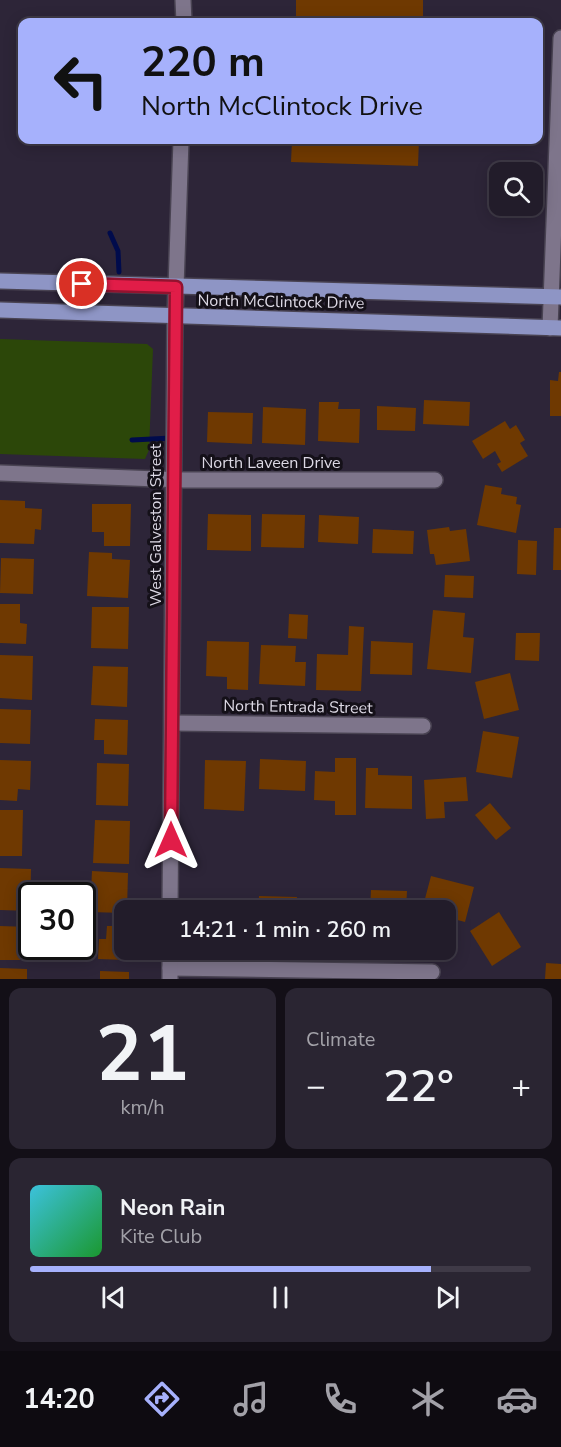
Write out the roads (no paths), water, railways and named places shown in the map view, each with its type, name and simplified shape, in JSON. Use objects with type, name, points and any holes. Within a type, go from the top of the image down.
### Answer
[{"type":"main road","name":"North McClintock Drive","points":[[0,281],[556,297]]},
{"type":"main road","name":"North McClintock Drive","points":[[0,310],[556,328]]},
{"type":"street","points":[[183,0],[184,18]]},
{"type":"street","points":[[556,328],[561,38]]},
{"type":"street","name":"West Galveston Street","points":[[170,900],[174,316],[182,144]]},
{"type":"street","name":"North Laveen Drive","points":[[0,473],[173,479],[435,480]]},
{"type":"street","name":"North Entrada Street","points":[[172,723],[423,726]]},
{"type":"street","points":[[170,974],[432,972]]},
{"type":"waterway","points":[[110,233],[118,251],[119,272]]},
{"type":"waterway","points":[[132,440],[172,438]]}]
